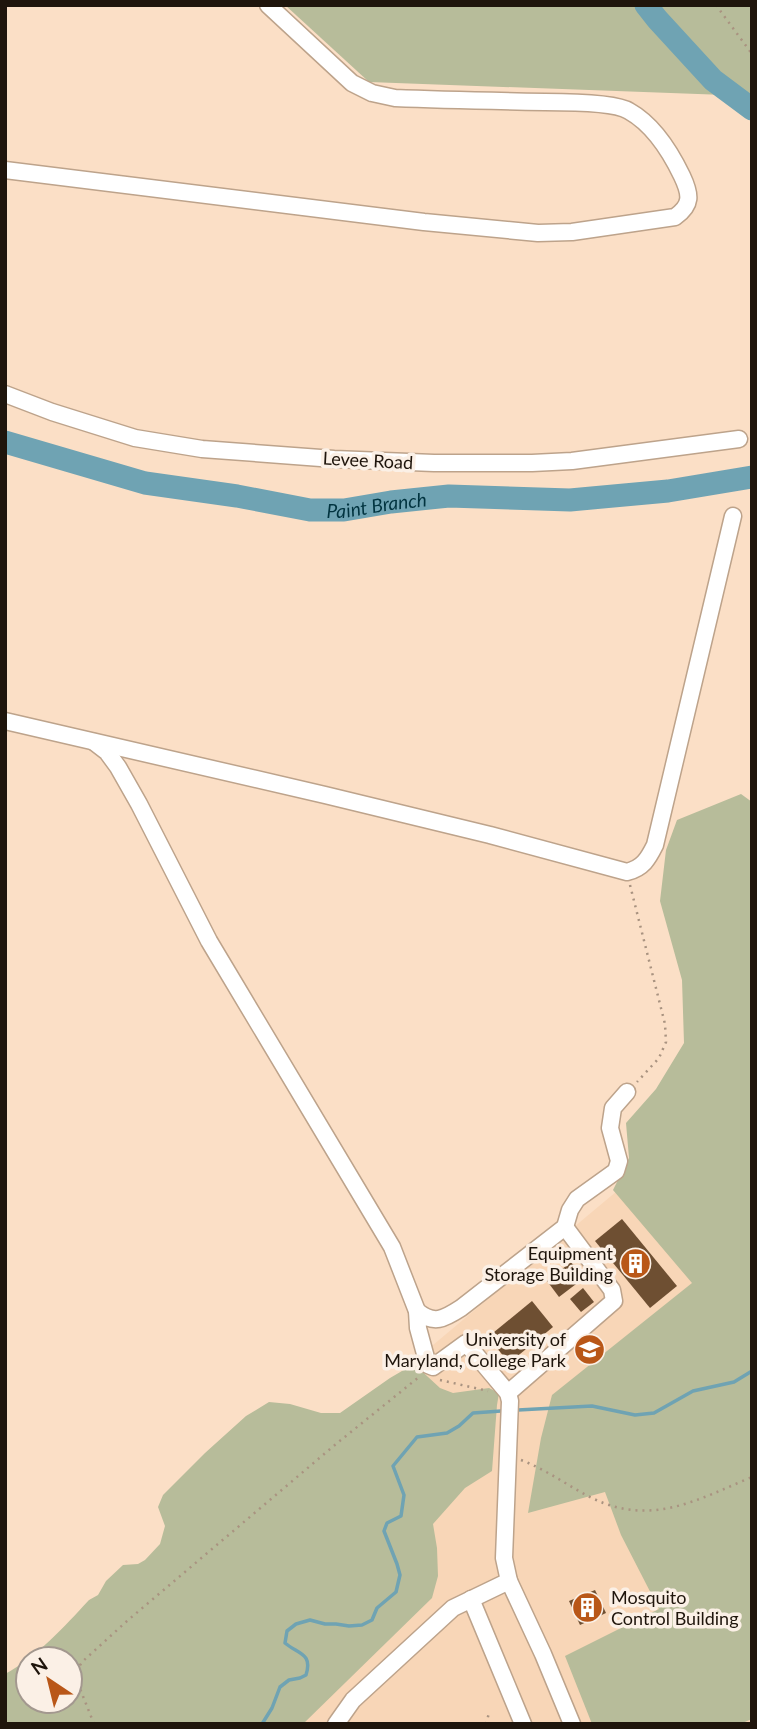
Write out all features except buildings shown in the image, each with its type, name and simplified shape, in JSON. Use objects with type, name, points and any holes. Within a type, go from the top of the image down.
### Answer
[{"type":"lane","points":[[5,170],[424,222],[538,233],[572,232],[675,218],[684,211],[689,190],[666,147],[648,125],[627,109],[583,103],[395,98],[372,93],[352,83],[268,5]]},
{"type":"lane","name":"Levee Road","points":[[5,394],[135,438],[202,449],[334,459],[532,463],[572,461],[738,439]]},
{"type":"lane","points":[[5,721],[338,798],[627,872],[636,870],[647,861],[655,845],[733,516]]},
{"type":"lane","points":[[94,741],[118,767],[209,941],[392,1247],[417,1311],[418,1328],[428,1365],[433,1367],[466,1343],[508,1393],[510,1401],[504,1558],[509,1581],[572,1724]]},
{"type":"lane","points":[[417,1311],[423,1317],[433,1320],[446,1318],[565,1227],[570,1210],[577,1199],[616,1171],[620,1161],[610,1128],[613,1108],[627,1092]]},
{"type":"lane","points":[[508,1393],[614,1301],[612,1290],[565,1227]]},
{"type":"lane","points":[[336,1724],[354,1700],[453,1608],[509,1581]]},
{"type":"lane","points":[[471,1599],[523,1724]]},
{"type":"path","points":[[716,5],[752,54]]},
{"type":"path","points":[[627,872],[665,1024],[666,1042],[659,1058],[627,1092]]},
{"type":"path","points":[[94,1724],[77,1681],[76,1672],[82,1662],[127,1621],[412,1382],[420,1377],[427,1377]]},
{"type":"path","points":[[440,1380],[508,1393]]},
{"type":"path","points":[[508,1456],[551,1474],[591,1498],[632,1510],[676,1508],[752,1477]]},
{"type":"path","points":[[486,1724],[489,1713]]},
{"type":"shaded area","name":"University of Maryland, College Park","points":[[752,1078],[752,1724],[253,1724],[181,1556]]},
{"type":"green space","points":[[285,5],[752,5],[752,96],[369,82]]},
{"type":"green space","points":[[741,794],[752,802],[752,1719],[740,1724],[592,1724],[565,1656],[659,1609],[621,1535],[605,1492],[528,1513],[541,1438],[552,1395],[692,1283],[613,1190],[629,1158],[626,1123],[656,1089],[684,1043],[682,980],[660,901],[666,850],[677,820]]},
{"type":"green space","points":[[414,1364],[440,1388],[453,1393],[489,1388],[499,1393],[492,1471],[465,1488],[433,1524],[438,1576],[432,1598],[303,1724],[5,1724],[5,1674],[14,1669],[14,1715],[84,1715],[84,1645],[45,1645],[89,1600],[98,1595],[106,1581],[123,1565],[138,1564],[160,1544],[165,1526],[158,1507],[163,1495],[205,1453],[246,1416],[269,1402],[290,1404],[321,1413],[340,1413]]},
{"type":"waterway","points":[[646,5],[713,80],[752,109]]},
{"type":"waterway","name":"Paint Branch","points":[[5,442],[145,483],[310,510],[344,510],[449,496],[570,500],[668,491],[752,477]]},
{"type":"waterway","points":[[518,1410],[592,1406],[635,1415],[654,1413],[693,1391],[734,1382],[752,1371]]},
{"type":"waterway","points":[[262,1724],[280,1687],[289,1680],[306,1675],[308,1668],[306,1658],[285,1643],[287,1631],[296,1624],[310,1620],[325,1624],[362,1625],[372,1620],[377,1608],[396,1592],[400,1575],[384,1531],[387,1523],[401,1516],[404,1495],[393,1466],[417,1437],[447,1433],[473,1413],[501,1411]]},
{"type":"place","name":"Equipment Storage Building","points":[[636,1263]]},
{"type":"place","name":"University of Maryland, College Park","points":[[589,1349]]},
{"type":"place","name":"Mosquito Control Building","points":[[588,1607]]}]
